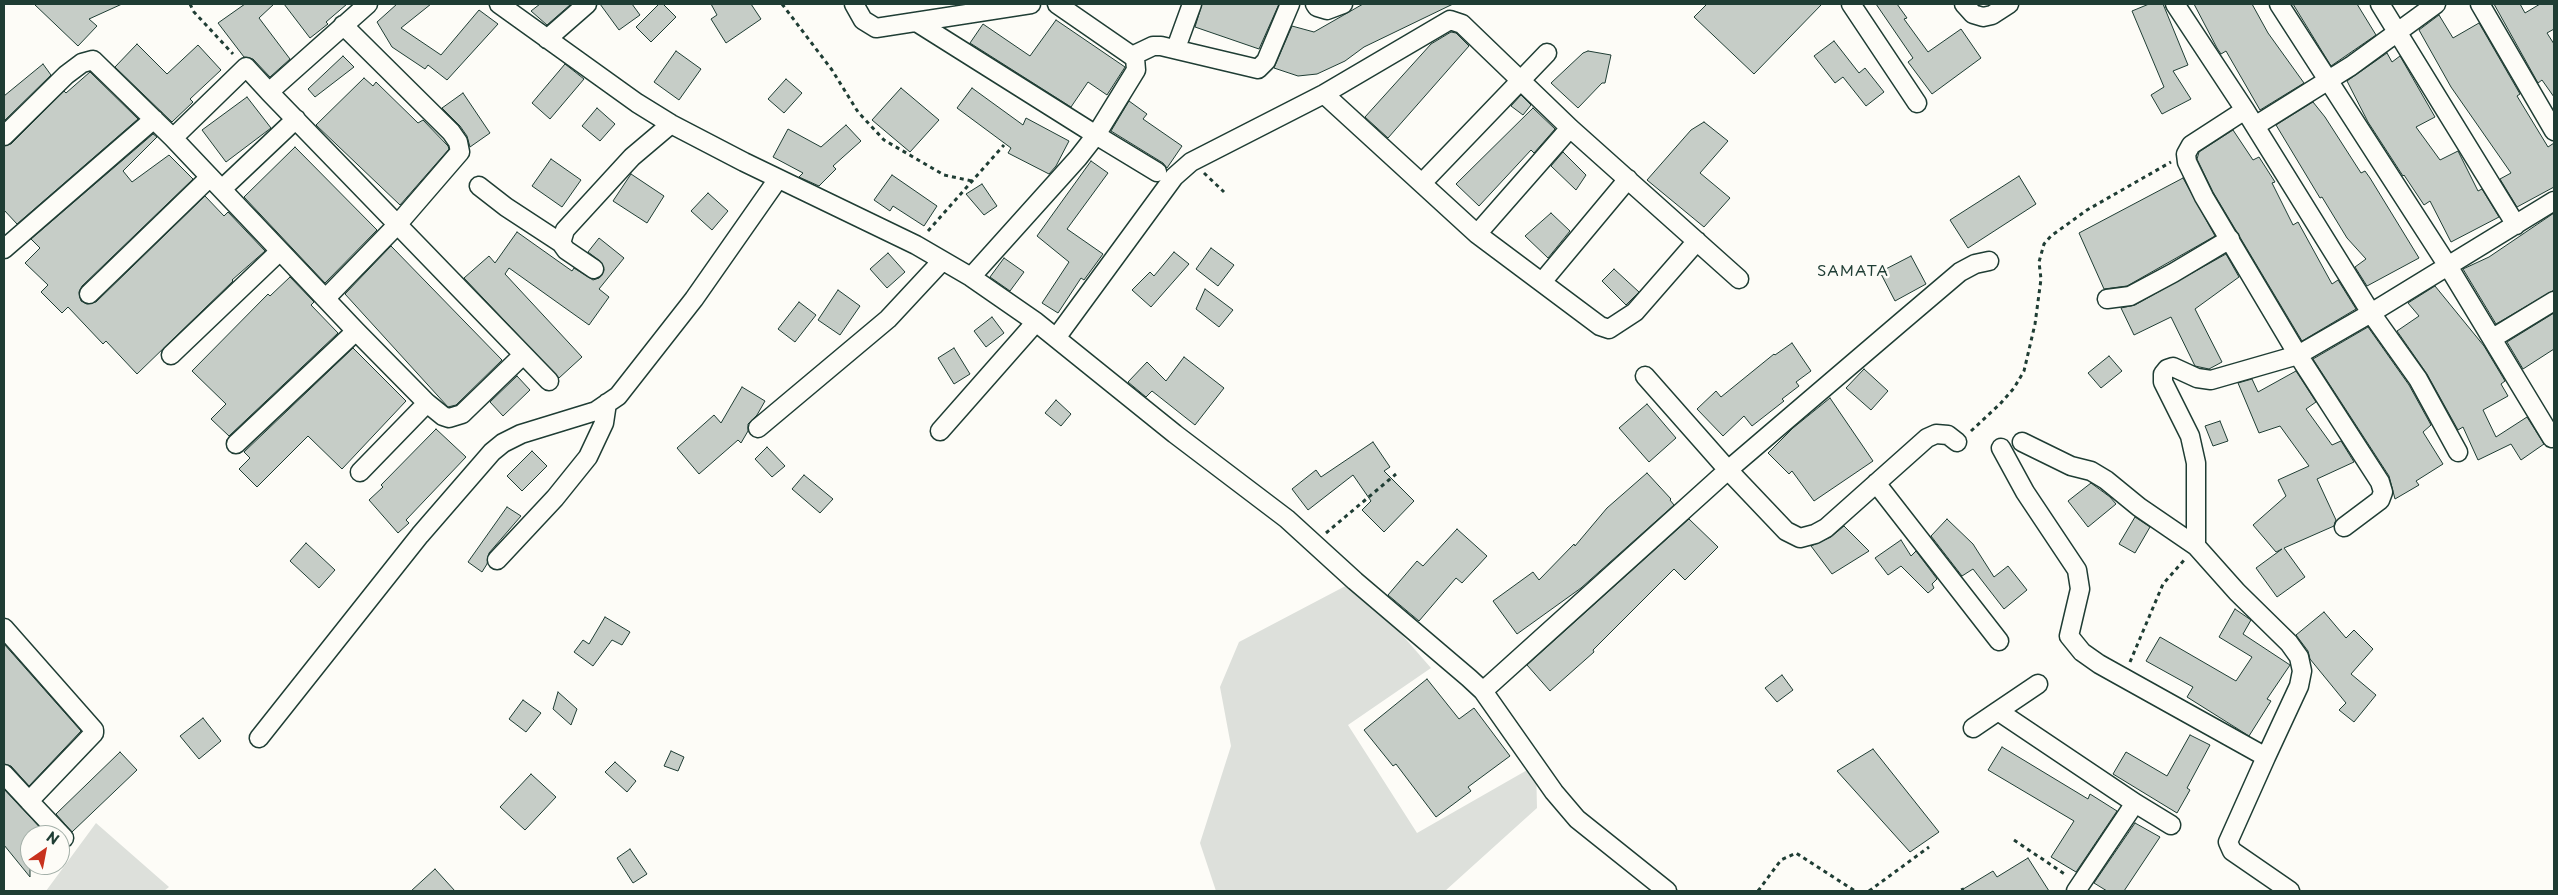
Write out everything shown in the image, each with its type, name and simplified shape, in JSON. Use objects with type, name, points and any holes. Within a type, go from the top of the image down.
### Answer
[{"type":"street","points":[[270,92],[368,4]]},
{"type":"street","points":[[499,4],[671,124],[778,179],[916,245],[971,278],[1036,322],[1175,434],[1238,480],[1314,543],[1483,691],[1554,792],[1577,819],[1667,891]]},
{"type":"street","points":[[547,38],[587,4]]},
{"type":"street","points":[[854,4],[863,20],[876,28],[1031,4]]},
{"type":"street","points":[[971,278],[1078,158],[1096,135],[1136,70],[1137,63],[1132,56],[1057,4]]},
{"type":"street","points":[[1176,48],[1192,4]]},
{"type":"street","points":[[1132,56],[1153,46],[1176,48],[1258,69],[1266,61],[1290,4]]},
{"type":"street","points":[[1315,4],[1316,7],[1327,10],[1343,4]]},
{"type":"street","points":[[1851,4],[1917,103]]},
{"type":"street","points":[[1964,4],[1973,14],[1983,17],[1992,15],[2009,4]]},
{"type":"street","points":[[2176,4],[2245,110],[2371,313],[2418,379],[2458,452]]},
{"type":"street","points":[[2279,4],[2448,266],[2552,438]]},
{"type":"street","points":[[2380,4],[2516,225]]},
{"type":"street","points":[[2255,126],[2351,66],[2436,4]]},
{"type":"street","points":[[2480,4],[2554,131]]},
{"type":"street","points":[[1056,338],[1174,177],[1192,162],[1324,94],[1450,20],[1462,24],[1570,128],[1739,279]]},
{"type":"street","points":[[918,23],[1157,172]]},
{"type":"street","points":[[326,298],[397,225],[460,152],[458,142],[344,25]]},
{"type":"street","points":[[1422,182],[1547,53]]},
{"type":"street","points":[[4,136],[66,75],[87,60],[98,64],[173,138],[427,403],[443,416],[456,417],[523,355]]},
{"type":"street","points":[[173,138],[246,67],[549,381]]},
{"type":"street","points":[[1324,94],[1477,234],[1600,326],[1609,329],[1635,312],[1696,241]]},
{"type":"street","points":[[2245,110],[2191,145],[2186,154],[2190,171],[2298,354],[2380,482],[2383,492],[2380,500],[2344,527]]},
{"type":"street","points":[[4,249],[154,119]]},
{"type":"street","points":[[222,189],[296,119]]},
{"type":"street","points":[[561,243],[564,230],[622,167],[671,124]]},
{"type":"street","points":[[1477,234],[1570,128]]},
{"type":"street","points":[[89,294],[210,177]]},
{"type":"street","points":[[259,738],[408,550],[492,452],[503,443],[521,434],[596,410],[618,396],[634,378],[694,298],[778,179]]},
{"type":"street","points":[[1542,282],[1628,179]]},
{"type":"street","points":[[479,186],[506,208],[561,243],[566,250],[594,269]]},
{"type":"street","points":[[2196,546],[2196,463],[2190,436],[2162,382],[2166,369],[2173,367],[2197,378],[2211,380],[2298,354],[2371,313],[2554,201]]},
{"type":"street","points":[[2107,298],[2130,296],[2173,274],[2230,239]]},
{"type":"street","points":[[171,355],[280,251]]},
{"type":"street","points":[[758,428],[888,319],[942,261]]},
{"type":"street","points":[[1483,691],[1728,470],[1960,272],[1975,264],[1989,262]]},
{"type":"street","points":[[2493,338],[2554,301]]},
{"type":"street","points":[[940,431],[1036,322]]},
{"type":"street","points":[[236,444],[356,330]]},
{"type":"street","points":[[1645,376],[1728,470],[1786,531],[1800,538],[1815,534],[1826,528],[1918,444],[1936,434],[1948,435],[1957,442]]},
{"type":"street","points":[[360,472],[427,403]]},
{"type":"street","points":[[497,560],[555,498],[588,457],[604,423],[607,403]]},
{"type":"street","points":[[2022,442],[2071,466],[2091,471],[2196,546],[2289,644],[2298,657],[2302,671],[2299,686],[2228,842],[2232,851],[2238,856],[2290,891]]},
{"type":"street","points":[[2001,448],[2026,492],[2077,570],[2080,589],[2070,636],[2082,652],[2123,678],[2266,757]]},
{"type":"street","points":[[1876,483],[2000,640]]},
{"type":"street","points":[[4,628],[94,730],[94,733],[29,801]]},
{"type":"street","points":[[1973,728],[2038,684]]},
{"type":"street","points":[[1998,712],[2171,825]]},
{"type":"street","points":[[4,774],[52,825]]},
{"type":"street","points":[[2078,888],[2135,803]]},
{"type":"path","points":[[190,4],[194,12],[246,67]]},
{"type":"path","points":[[782,4],[832,70],[858,112],[884,140],[944,175],[972,181]]},
{"type":"path","points":[[916,245],[1004,145]]},
{"type":"path","points":[[1957,442],[2000,404],[2014,388],[2024,371],[2035,324],[2040,279],[2039,262],[2044,244],[2051,236],[2087,210],[2186,154]]},
{"type":"path","points":[[1192,162],[1224,192]]},
{"type":"path","points":[[1314,543],[1396,474]]},
{"type":"path","points":[[2123,678],[2163,584],[2196,546]]},
{"type":"path","points":[[2014,840],[2078,888]]},
{"type":"path","points":[[1869,891],[1930,847]]},
{"type":"path","points":[[1758,891],[1781,860],[1796,853],[1855,891]]},
{"type":"shaded area","points":[[1355,581],[1431,668],[1348,725],[1417,833],[1536,765],[1537,808],[1445,891],[1216,891],[1200,843],[1231,746],[1220,687],[1239,642]]},
{"type":"shaded area","points":[[96,823],[169,887],[164,891],[46,891],[58,875],[70,875],[70,858]]},
{"type":"building","points":[[34,4],[122,4],[89,19],[97,26],[78,46]]},
{"type":"building","points":[[245,4],[274,4],[259,18],[290,59],[270,77],[253,59],[244,57],[218,23]]},
{"type":"building","points":[[284,4],[347,4],[326,22],[328,24],[310,38]]},
{"type":"building","points":[[397,4],[431,4],[401,28],[441,55],[479,10],[498,24],[447,80],[428,65],[425,69],[392,47],[377,22]]},
{"type":"building","points":[[540,4],[571,4],[547,25],[531,11]]},
{"type":"building","points":[[600,4],[632,4],[640,15],[619,30]]},
{"type":"building","points":[[659,4],[663,4],[676,17],[651,42],[636,27]]},
{"type":"building","points":[[711,4],[751,4],[761,19],[726,43],[711,19],[717,15]]},
{"type":"building","points":[[1202,4],[1279,4],[1259,49],[1195,27]]},
{"type":"building","points":[[1363,4],[1453,4],[1364,47],[1345,61],[1317,74],[1298,76],[1274,68],[1292,26],[1314,32]]},
{"type":"building","points":[[1707,4],[1822,4],[1754,74],[1694,17]]},
{"type":"building","points":[[1876,4],[1897,4],[1907,18],[1904,19],[1928,52],[1961,29],[1981,58],[1932,94],[1908,62],[1913,58]]},
{"type":"building","points":[[2149,4],[2163,4],[2188,65],[2173,71],[2191,99],[2162,114],[2151,95],[2164,87],[2132,11]]},
{"type":"building","points":[[2194,4],[2252,4],[2268,33],[2304,83],[2260,110],[2226,51],[2221,54],[2217,48]]},
{"type":"building","points":[[2293,4],[2357,4],[2376,35],[2331,66]]},
{"type":"building","points":[[2494,4],[2520,4],[2525,13],[2540,4],[2554,4],[2554,29],[2547,33],[2554,44],[2554,97],[2542,80],[2538,83]]},
{"type":"building","points":[[2439,15],[2453,38],[2479,23],[2520,94],[2517,96],[2548,147],[2554,143],[2554,187],[2517,207],[2500,179],[2511,173],[2451,87],[2419,30]]},
{"type":"building","points":[[1056,20],[1125,67],[1107,95],[1088,82],[1071,107],[970,43],[983,24],[1030,56]]},
{"type":"building","points":[[1451,32],[1456,33],[1469,46],[1388,138],[1365,117],[1431,44]]},
{"type":"building","points":[[1834,41],[1859,73],[1865,68],[1884,92],[1866,106],[1843,77],[1835,83],[1814,56]]},
{"type":"building","points":[[137,44],[167,74],[198,45],[221,70],[190,99],[193,102],[172,122],[115,67]]},
{"type":"building","points":[[676,51],[701,69],[679,100],[654,82]]},
{"type":"building","points":[[1588,51],[1611,55],[1605,83],[1602,83],[1578,108],[1551,83],[1583,53]]},
{"type":"building","points":[[2387,53],[2392,62],[2400,56],[2435,117],[2416,127],[2440,160],[2458,151],[2478,191],[2482,189],[2499,217],[2451,242],[2430,201],[2424,205],[2368,122],[2347,81]]},
{"type":"building","points":[[343,56],[354,67],[315,97],[308,89]]},
{"type":"building","points":[[43,64],[51,75],[4,121],[4,96]]},
{"type":"building","points":[[565,64],[584,79],[550,119],[532,103]]},
{"type":"building","points":[[90,72],[138,119],[17,224],[4,210],[4,146],[11,144],[64,91],[66,93]]},
{"type":"building","points":[[364,78],[373,86],[376,82],[418,123],[423,120],[449,149],[400,205],[316,125]]},
{"type":"building","points":[[786,79],[802,93],[784,113],[768,99]]},
{"type":"building","points":[[901,88],[939,120],[910,152],[872,120]]},
{"type":"building","points":[[972,88],[1023,125],[1026,118],[1069,141],[1056,166],[1049,174],[1008,153],[1011,148],[957,108]]},
{"type":"building","points":[[463,93],[490,133],[470,147],[467,136],[460,126],[442,108]]},
{"type":"building","points":[[1521,95],[1531,105],[1523,115],[1511,106]]},
{"type":"building","points":[[247,97],[271,128],[226,162],[202,130]]},
{"type":"building","points":[[1129,101],[1147,114],[1143,119],[1182,146],[1167,168],[1163,163],[1111,131]]},
{"type":"building","points":[[2313,102],[2325,117],[2361,173],[2365,171],[2370,178],[2419,258],[2367,286],[2355,267],[2366,259],[2347,238],[2322,197],[2320,198],[2276,125]]},
{"type":"building","points":[[597,108],[615,124],[600,141],[582,126]]},
{"type":"building","points":[[1533,108],[1555,129],[1534,153],[1531,150],[1479,206],[1456,184]]},
{"type":"building","points":[[1704,122],[1728,141],[1700,173],[1730,198],[1704,227],[1647,180],[1691,130]]},
{"type":"building","points":[[846,125],[861,141],[833,166],[836,169],[819,186],[799,177],[803,173],[773,157],[788,129],[821,147]]},
{"type":"building","points":[[2233,130],[2253,160],[2259,157],[2275,182],[2272,183],[2293,225],[2298,222],[2332,284],[2338,280],[2356,309],[2302,341],[2213,192],[2197,159],[2199,152]]},
{"type":"building","points":[[153,134],[157,137],[123,171],[132,182],[169,155],[193,179],[82,286],[79,292],[81,301],[87,304],[96,302],[205,196],[224,216],[228,212],[265,251],[232,280],[137,374],[106,341],[103,344],[68,307],[62,313],[41,292],[48,285],[25,263],[40,248],[31,239]]},
{"type":"building","points":[[295,147],[377,230],[325,283],[244,197]]},
{"type":"building","points":[[1563,152],[1586,175],[1576,190],[1551,166]]},
{"type":"building","points":[[551,159],[581,180],[562,207],[532,186]]},
{"type":"building","points":[[1091,161],[1108,173],[1067,229],[1103,254],[1084,280],[1081,278],[1058,313],[1042,303],[1069,262],[1037,236]]},
{"type":"building","points":[[631,174],[664,196],[647,223],[613,201]]},
{"type":"building","points":[[892,175],[937,206],[924,226],[893,206],[890,211],[874,200]]},
{"type":"building","points":[[2019,176],[2036,204],[1968,248],[1950,220]]},
{"type":"building","points":[[2183,178],[2215,236],[2127,286],[2104,289],[2079,233]]},
{"type":"building","points":[[982,184],[997,206],[984,215],[966,194]]},
{"type":"building","points":[[708,193],[728,211],[712,230],[691,211]]},
{"type":"building","points":[[1551,213],[1570,231],[1548,258],[1525,236]]},
{"type":"building","points":[[2554,213],[2554,290],[2496,324],[2463,269],[2489,257]]},
{"type":"building","points":[[517,232],[572,271],[574,268],[593,280],[599,278],[604,270],[600,261],[588,252],[599,238],[624,258],[599,289],[609,297],[589,325],[509,268],[505,274],[582,357],[559,378],[464,278],[489,256],[495,263]]},
{"type":"building","points":[[391,246],[502,360],[456,405],[448,407],[345,294]]},
{"type":"building","points":[[1211,248],[1234,265],[1218,286],[1196,269]]},
{"type":"building","points":[[1174,252],[1189,264],[1151,307],[1132,290],[1150,272],[1154,276]]},
{"type":"building","points":[[888,253],[905,272],[887,288],[870,269]]},
{"type":"building","points":[[2226,254],[2239,277],[2195,309],[2222,362],[2209,369],[2195,366],[2171,317],[2134,335],[2121,308],[2135,305]]},
{"type":"building","points":[[1911,256],[1926,284],[1895,301],[1880,272]]},
{"type":"building","points":[[1004,258],[1024,272],[1010,291],[990,277]]},
{"type":"building","points":[[1614,269],[1639,292],[1626,305],[1602,281]]},
{"type":"building","points":[[290,277],[314,302],[311,305],[338,333],[229,436],[211,419],[226,404],[192,371],[268,294],[270,296]]},
{"type":"building","points":[[2435,286],[2484,346],[2505,381],[2501,384],[2508,396],[2483,410],[2496,437],[2527,417],[2544,444],[2521,460],[2511,444],[2478,460],[2463,427],[2458,430],[2427,374],[2397,331],[2419,316],[2408,303]]},
{"type":"building","points":[[1205,289],[1233,310],[1219,327],[1196,309]]},
{"type":"building","points":[[838,290],[860,306],[840,335],[818,320]]},
{"type":"building","points":[[799,302],[816,315],[795,342],[778,329]]},
{"type":"building","points":[[2554,313],[2554,349],[2523,369],[2507,342]]},
{"type":"building","points":[[992,317],[1004,333],[986,347],[974,331]]},
{"type":"building","points":[[2368,327],[2409,385],[2431,425],[2423,432],[2443,464],[2416,481],[2419,485],[2395,499],[2389,476],[2313,359]]},
{"type":"building","points":[[1792,343],[1811,371],[1796,382],[1799,386],[1782,399],[1784,401],[1752,426],[1744,416],[1723,436],[1697,409],[1716,391],[1721,397],[1774,354]]},
{"type":"building","points":[[353,348],[406,401],[342,469],[308,436],[257,487],[239,469],[250,458],[244,452]]},
{"type":"building","points":[[954,348],[970,374],[954,384],[938,358]]},
{"type":"building","points":[[2109,356],[2122,371],[2101,388],[2088,373]]},
{"type":"building","points":[[1184,357],[1224,388],[1195,425],[1152,391],[1146,397],[1128,382],[1147,362],[1166,381]]},
{"type":"building","points":[[1864,369],[1888,391],[1871,410],[1846,388]]},
{"type":"building","points":[[2296,371],[2316,402],[2306,409],[2332,445],[2341,441],[2354,462],[2317,479],[2336,520],[2334,526],[2284,548],[2305,577],[2277,597],[2256,568],[2282,549],[2276,552],[2253,525],[2286,496],[2278,480],[2309,466],[2280,426],[2259,433],[2238,383],[2252,379],[2258,392]]},
{"type":"building","points":[[517,376],[530,390],[503,416],[490,402]]},
{"type":"building","points":[[742,387],[765,401],[757,415],[748,424],[748,431],[741,443],[738,440],[699,474],[677,448],[714,415],[721,423]]},
{"type":"building","points":[[1830,398],[1873,461],[1814,501],[1792,471],[1789,474],[1768,453],[1793,428]]},
{"type":"building","points":[[1056,400],[1071,414],[1061,426],[1045,413]]},
{"type":"building","points":[[1647,404],[1676,438],[1649,462],[1619,428]]},
{"type":"building","points":[[2220,421],[2228,441],[2213,446],[2205,426]]},
{"type":"building","points":[[436,429],[466,457],[406,520],[409,523],[398,533],[369,500],[383,487],[381,485]]},
{"type":"building","points":[[1373,442],[1390,467],[1384,471],[1414,501],[1384,532],[1362,510],[1371,501],[1353,475],[1308,510],[1292,489],[1316,470],[1321,477]]},
{"type":"building","points":[[767,447],[785,466],[772,477],[755,459]]},
{"type":"building","points":[[532,451],[547,466],[522,491],[507,476]]},
{"type":"building","points":[[1647,473],[1671,499],[1674,505],[1581,588],[1517,634],[1493,601],[1533,572],[1539,580],[1574,544],[1575,546],[1607,508]]},
{"type":"building","points":[[804,475],[833,499],[820,513],[792,489]]},
{"type":"building","points":[[2091,483],[2110,497],[2116,504],[2088,527],[2068,501]]},
{"type":"building","points":[[507,507],[521,516],[489,553],[487,564],[482,572],[468,562]]},
{"type":"building","points":[[2135,517],[2150,527],[2135,553],[2119,544]]},
{"type":"building","points":[[1689,519],[1718,547],[1685,580],[1674,569],[1593,650],[1594,652],[1550,691],[1527,665]]},
{"type":"building","points":[[1947,519],[1973,544],[1994,577],[2008,566],[2027,590],[2004,609],[1973,569],[1962,576],[1931,536]]},
{"type":"building","points":[[1844,526],[1869,551],[1832,574],[1811,546],[1831,537]]},
{"type":"building","points":[[1457,529],[1487,556],[1462,583],[1456,578],[1419,621],[1388,595],[1417,561],[1423,566]]},
{"type":"building","points":[[1901,540],[1911,556],[1916,551],[1937,579],[1932,584],[1934,588],[1928,593],[1901,566],[1888,575],[1875,558]]},
{"type":"building","points":[[306,543],[335,570],[319,588],[290,561]]},
{"type":"building","points":[[2235,609],[2251,620],[2243,634],[2290,665],[2267,699],[2271,701],[2249,736],[2187,697],[2193,687],[2146,661],[2160,637],[2236,681],[2252,657],[2219,637]]},
{"type":"building","points":[[2324,612],[2346,638],[2354,630],[2373,649],[2351,674],[2376,695],[2354,722],[2339,710],[2346,703],[2310,659],[2308,651],[2296,635]]},
{"type":"building","points":[[605,617],[630,632],[622,645],[612,640],[593,666],[574,652],[583,640],[589,644]]},
{"type":"building","points":[[4,644],[81,731],[29,786],[11,766],[4,764]]},
{"type":"building","points":[[1782,675],[1793,690],[1777,702],[1765,688]]},
{"type":"building","points":[[1427,679],[1459,719],[1474,708],[1510,756],[1468,787],[1471,791],[1436,817],[1396,764],[1393,766],[1364,730]]},
{"type":"building","points":[[558,692],[577,709],[571,725],[553,709]]},
{"type":"building","points":[[523,700],[541,713],[526,732],[509,719]]},
{"type":"building","points":[[203,718],[221,741],[199,759],[180,736]]},
{"type":"building","points":[[2190,735],[2210,745],[2187,788],[2190,790],[2177,813],[2113,774],[2126,752],[2167,776]]},
{"type":"building","points":[[2002,747],[2088,799],[2090,794],[2117,811],[2076,872],[2051,857],[2074,821],[1988,770]]},
{"type":"building","points":[[1873,749],[1939,832],[1910,852],[1837,771]]},
{"type":"building","points":[[671,751],[684,757],[678,771],[664,766]]},
{"type":"building","points":[[120,752],[137,770],[72,832],[70,825],[66,825],[56,814]]},
{"type":"building","points":[[615,762],[636,781],[627,792],[605,772]]},
{"type":"building","points":[[531,774],[556,797],[525,830],[500,807]]},
{"type":"building","points":[[4,789],[38,825],[20,825],[20,865],[4,845]]},
{"type":"building","points":[[2135,823],[2160,837],[2124,891],[2107,891],[2094,883]]},
{"type":"building","points":[[630,849],[647,874],[633,883],[617,858]]},
{"type":"building","points":[[2028,858],[2049,891],[1960,891],[1993,871],[1997,877]]},
{"type":"building","points":[[435,869],[455,891],[411,891]]},
{"type":"district","name":"SAMATA","points":[[1853,272]]}]
